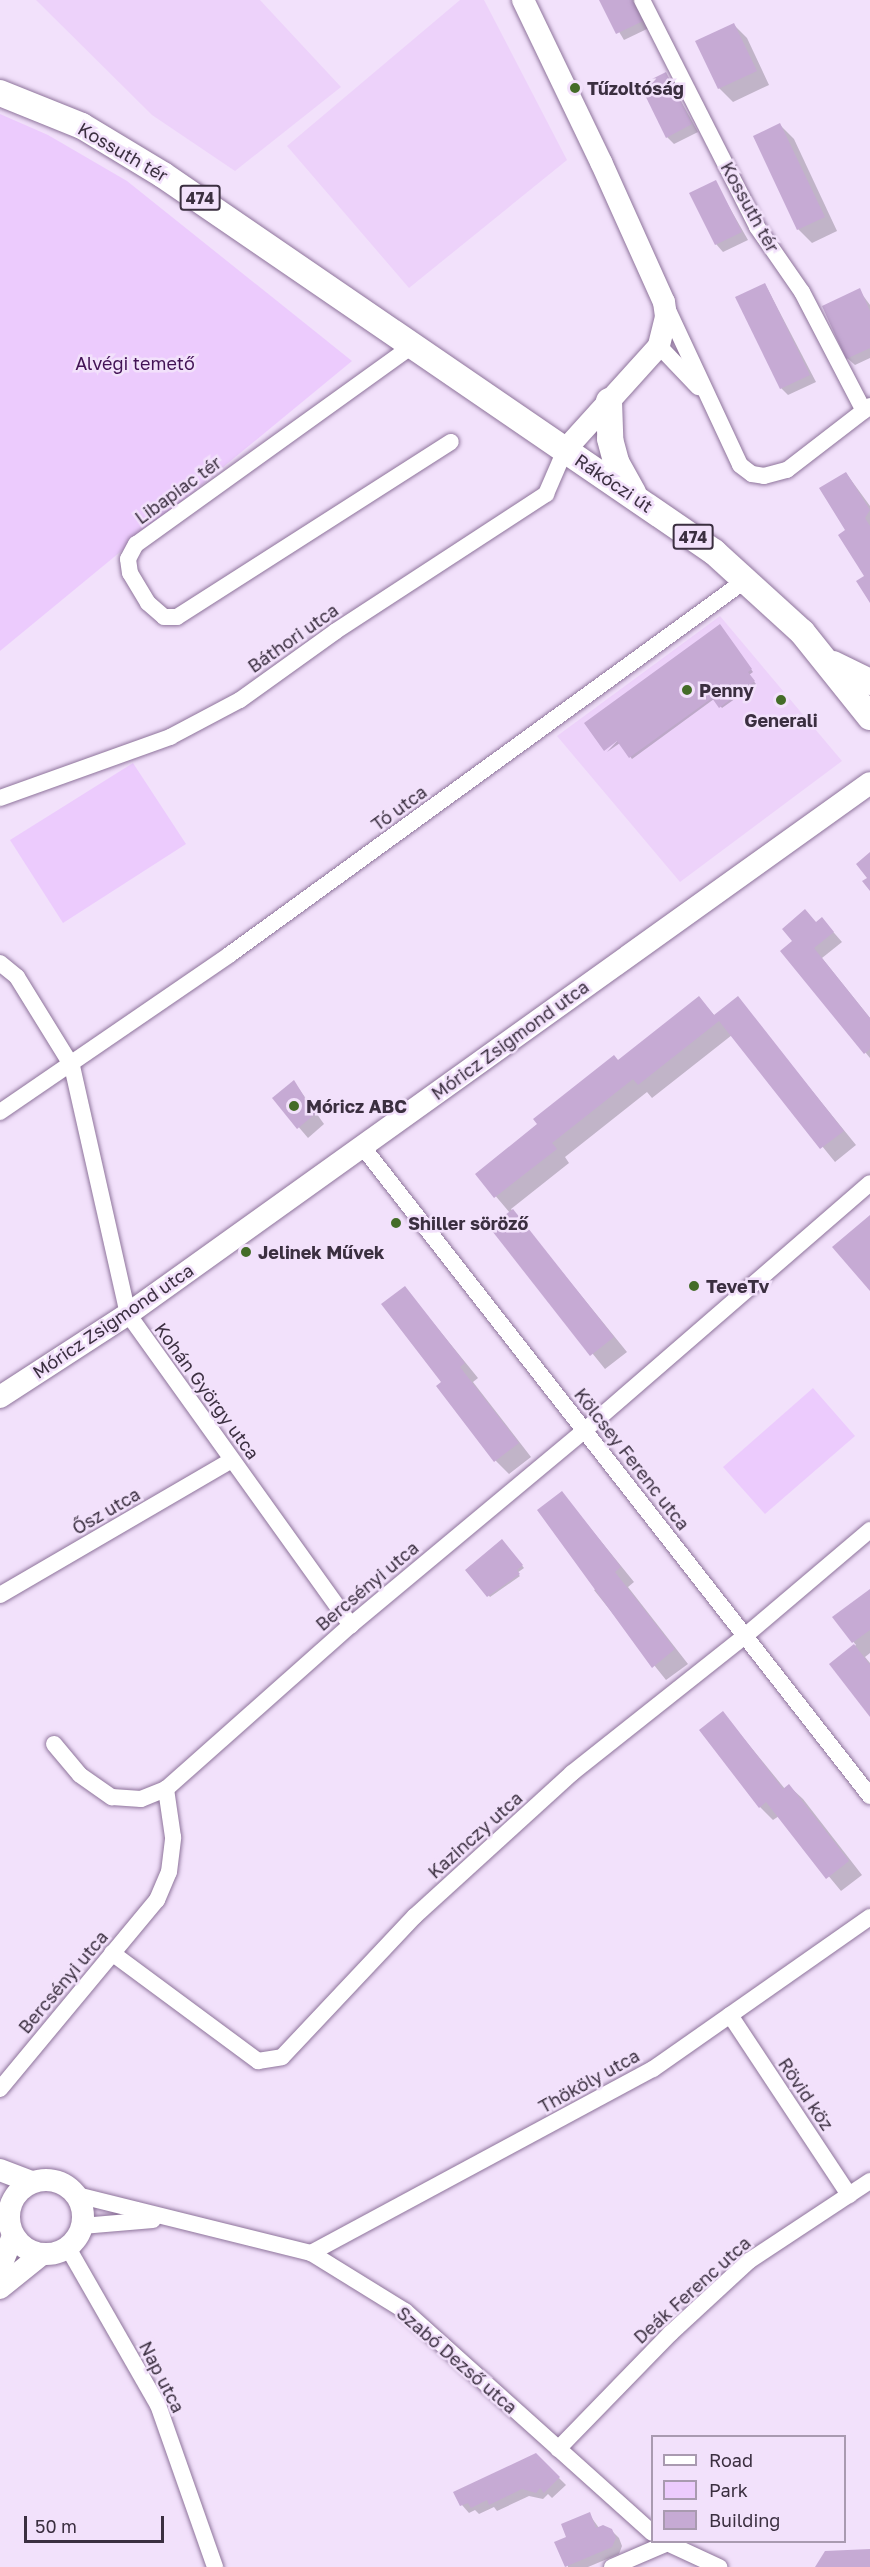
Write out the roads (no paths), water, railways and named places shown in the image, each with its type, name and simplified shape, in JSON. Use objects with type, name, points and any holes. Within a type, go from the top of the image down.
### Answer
[{"type":"main road","points":[[523,0],[664,302],[666,317],[659,346],[565,450]]},
{"type":"main road","name":"Kossuth tér","points":[[0,93],[82,126],[115,144],[214,207],[385,328]]},
{"type":"main road","name":"Rákóczi út","points":[[385,328],[636,498],[747,579],[825,659],[870,717]]},
{"type":"main road","points":[[609,401],[610,439],[616,462],[636,498]]},
{"type":"main road","name":"474","points":[[825,659],[870,682]]},
{"type":"main road","name":"Móricz Zsigmond utca","points":[[0,1397],[128,1314],[870,783]]},
{"type":"main road","points":[[0,2170],[31,2182]]},
{"type":"main road","points":[[0,2288],[41,2255],[68,2247],[82,2226],[83,2210],[77,2195],[64,2184],[48,2179],[31,2182],[4,2205],[13,2236],[25,2248],[41,2255]]},
{"type":"main road","points":[[0,2268],[13,2236]]},
{"type":"street","name":"Kossuth tér","points":[[642,0],[757,227],[801,292],[867,408]]},
{"type":"street","points":[[664,302],[740,465],[752,474],[764,476],[787,470],[867,408]]},
{"type":"street","name":"Libapiac tér","points":[[412,346],[136,544],[128,559],[130,573],[148,603],[164,617],[177,617],[450,442]]},
{"type":"street","points":[[659,346],[707,396]]},
{"type":"street","name":"Báthori utca","points":[[0,798],[170,737],[240,700],[336,631],[546,494],[565,450]]},
{"type":"street","name":"Tó utca","points":[[0,1112],[72,1066],[747,579]]},
{"type":"street","name":"Kohán György utca","points":[[0,963],[17,977],[72,1066],[128,1314],[351,1624]]},
{"type":"street","name":"Kölcsey Ferenc utca","points":[[362,1146],[870,1796]]},
{"type":"street","name":"Bercsényi utca","points":[[0,2089],[157,1900],[169,1872],[173,1838],[166,1789],[351,1624],[585,1430],[870,1183]]},
{"type":"street","name":"Ősz utca","points":[[0,1595],[232,1460]]},
{"type":"street","name":"Kazinczy utca","points":[[112,1953],[258,2061],[282,2057],[415,1916],[563,1780],[746,1636],[870,1530]]},
{"type":"street","points":[[54,1744],[80,1775],[112,1797],[141,1799],[166,1789]]},
{"type":"street","name":"Thököly utca","points":[[311,2253],[653,2069],[870,1917]]},
{"type":"street","name":"Rövid köz","points":[[730,2015],[849,2195]]},
{"type":"street","name":"Deák Ferenc utca","points":[[558,2449],[671,2333],[749,2261],[870,2181]]},
{"type":"street","name":"Szabó Dezső utca","points":[[77,2195],[163,2219],[311,2253],[405,2311],[651,2532]]},
{"type":"street","name":"Szabó Dezső utca","points":[[82,2226],[163,2219]]},
{"type":"street","name":"Nap utca","points":[[68,2247],[158,2405],[215,2567]]},
{"type":"street","points":[[612,2567],[664,2543]]},
{"type":"street","points":[[668,2543],[719,2567]]},
{"type":"place","name":"Tűzoltóság","points":[[575,88]]},
{"type":"place","name":"Penny","points":[[687,690]]},
{"type":"place","name":"Generali","points":[[781,700]]},
{"type":"place","name":"Móricz ABC","points":[[294,1106]]},
{"type":"place","name":"Shiller söröző","points":[[396,1223]]},
{"type":"place","name":"Jelinek Művek","points":[[246,1252]]},
{"type":"place","name":"TeveTv","points":[[694,1286]]},
{"type":"park label","name":"Alvégi temető","points":[[135,363]]}]
